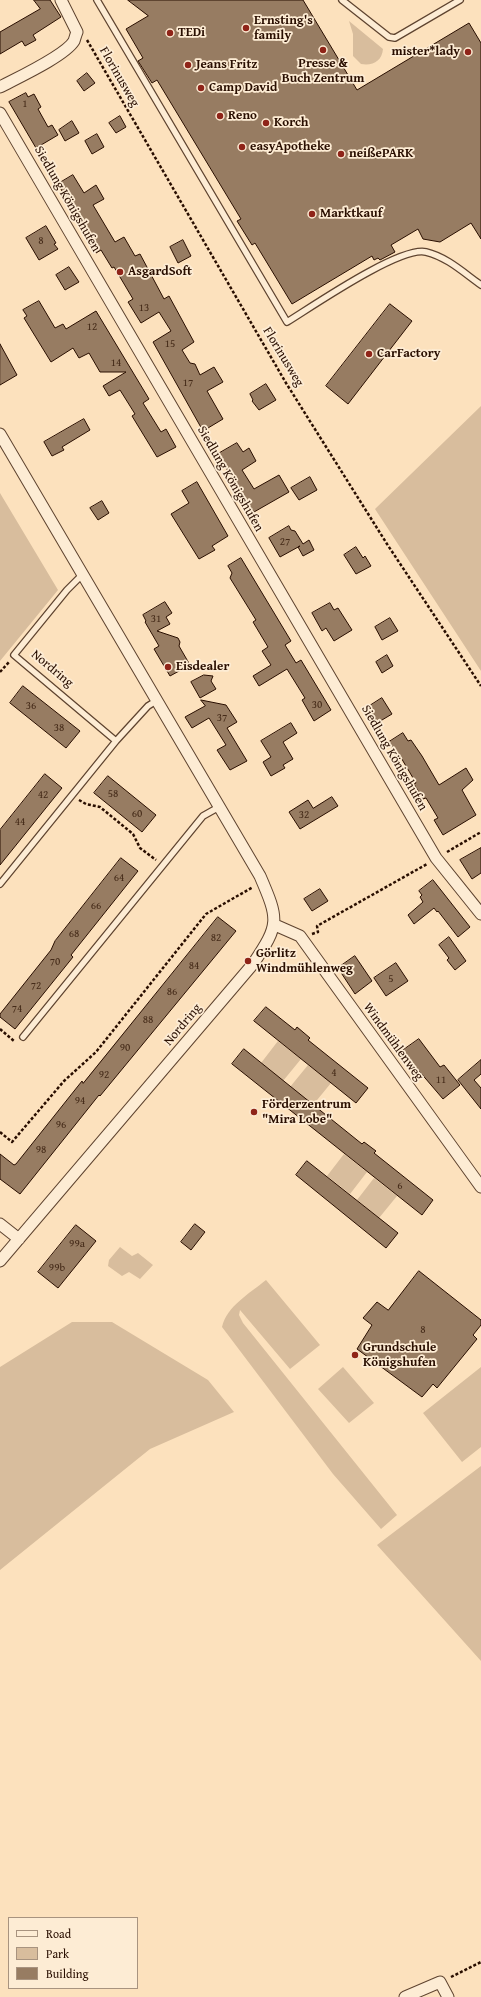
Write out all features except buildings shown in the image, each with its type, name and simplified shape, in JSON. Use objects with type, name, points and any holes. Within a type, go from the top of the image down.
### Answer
[{"type":"street","points":[[0,87],[66,49],[74,41],[77,32],[61,0]]},
{"type":"street","name":"Siedlung Königshufen","points":[[0,113],[436,858],[481,914]]},
{"type":"street","points":[[0,434],[263,882],[273,908],[275,925],[300,936]]},
{"type":"street","name":"Nordring","points":[[0,1261],[253,964],[269,939],[275,925]]},
{"type":"street","name":"Windmühlenweg","points":[[300,936],[481,1187]]},
{"type":"street","points":[[0,1224],[19,1239]]},
{"type":"street","points":[[405,1997],[440,1982],[448,1997]]},
{"type":"lane","points":[[97,0],[287,322],[382,264],[405,254],[425,251],[448,261],[481,285]]},
{"type":"lane","points":[[342,0],[389,37],[395,38],[460,0]]},
{"type":"lane","name":"Nordring","points":[[82,575],[67,590],[14,655],[116,741]]},
{"type":"lane","points":[[0,884],[116,741],[148,706],[156,701]]},
{"type":"lane","points":[[23,1037],[203,816],[219,807]]},
{"type":"path","name":"Florinusweg","points":[[77,32],[86,39],[286,383],[387,544],[481,686]]},
{"type":"path","points":[[71,796],[86,804],[100,807],[133,834],[140,848],[162,866]]},
{"type":"path","points":[[300,936],[318,932],[317,926],[481,832]]},
{"type":"path","points":[[0,1132],[12,1142],[64,1081],[96,1052],[206,914],[263,882]]},
{"type":"path","points":[[0,1029],[17,1043],[23,1037]]},
{"type":"path","points":[[440,1982],[481,1962]]},
{"type":"green space","points":[[349,21],[383,49],[379,60],[369,64],[361,64],[353,56],[353,34]]},
{"type":"green space","points":[[481,406],[481,671],[375,509]]},
{"type":"green space","points":[[0,493],[58,590],[0,661]]},
{"type":"green space","points":[[278,1041],[301,1059],[283,1081],[261,1063]]},
{"type":"green space","points":[[308,1065],[331,1083],[313,1105],[290,1087]]},
{"type":"green space","points":[[344,1154],[367,1172],[350,1194],[327,1176]]},
{"type":"green space","points":[[374,1178],[397,1196],[379,1218],[357,1200]]},
{"type":"green space","points":[[120,1247],[132,1256],[138,1253],[153,1265],[140,1279],[129,1272],[122,1276],[108,1266],[109,1260]]},
{"type":"green space","points":[[266,1280],[320,1345],[290,1369],[240,1310],[239,1315],[243,1323],[397,1515],[381,1529],[333,1474],[222,1327],[229,1313],[234,1307],[246,1295]]},
{"type":"green space","points":[[72,1322],[112,1322],[208,1380],[234,1412],[150,1449],[0,1570],[0,1367]]},
{"type":"green space","points":[[343,1367],[374,1403],[349,1423],[318,1389]]},
{"type":"green space","points":[[481,1367],[481,1447],[462,1462],[423,1413]]},
{"type":"green space","points":[[481,1466],[481,1661],[377,1545]]},
{"type":"place","name":"Ernsting's family","points":[[246,28]]},
{"type":"place","name":"TEDi","points":[[170,33]]},
{"type":"place","name":"Presse & Buch Zentrum","points":[[323,50]]},
{"type":"place","name":"mister*lady","points":[[468,52]]},
{"type":"place","name":"Jeans Fritz","points":[[188,65]]},
{"type":"place","name":"Camp David","points":[[201,88]]},
{"type":"place","name":"Reno","points":[[220,116]]},
{"type":"place","name":"Korch","points":[[266,123]]},
{"type":"place","name":"easyApotheke","points":[[242,147]]},
{"type":"place","name":"neißePARK","points":[[341,154]]},
{"type":"place","name":"Marktkauf","points":[[312,214]]},
{"type":"place","name":"AsgardSoft","points":[[120,272]]},
{"type":"place","name":"CarFactory","points":[[369,354]]},
{"type":"place","name":"Eisdealer","points":[[168,667]]},
{"type":"place","name":"Görlitz Windmühlenweg","points":[[248,961]]},
{"type":"place","name":"Förderzentrum \"Mira Lobe\"","points":[[254,1112]]},
{"type":"place","name":"Grundschule Königshufen","points":[[355,1355]]}]
